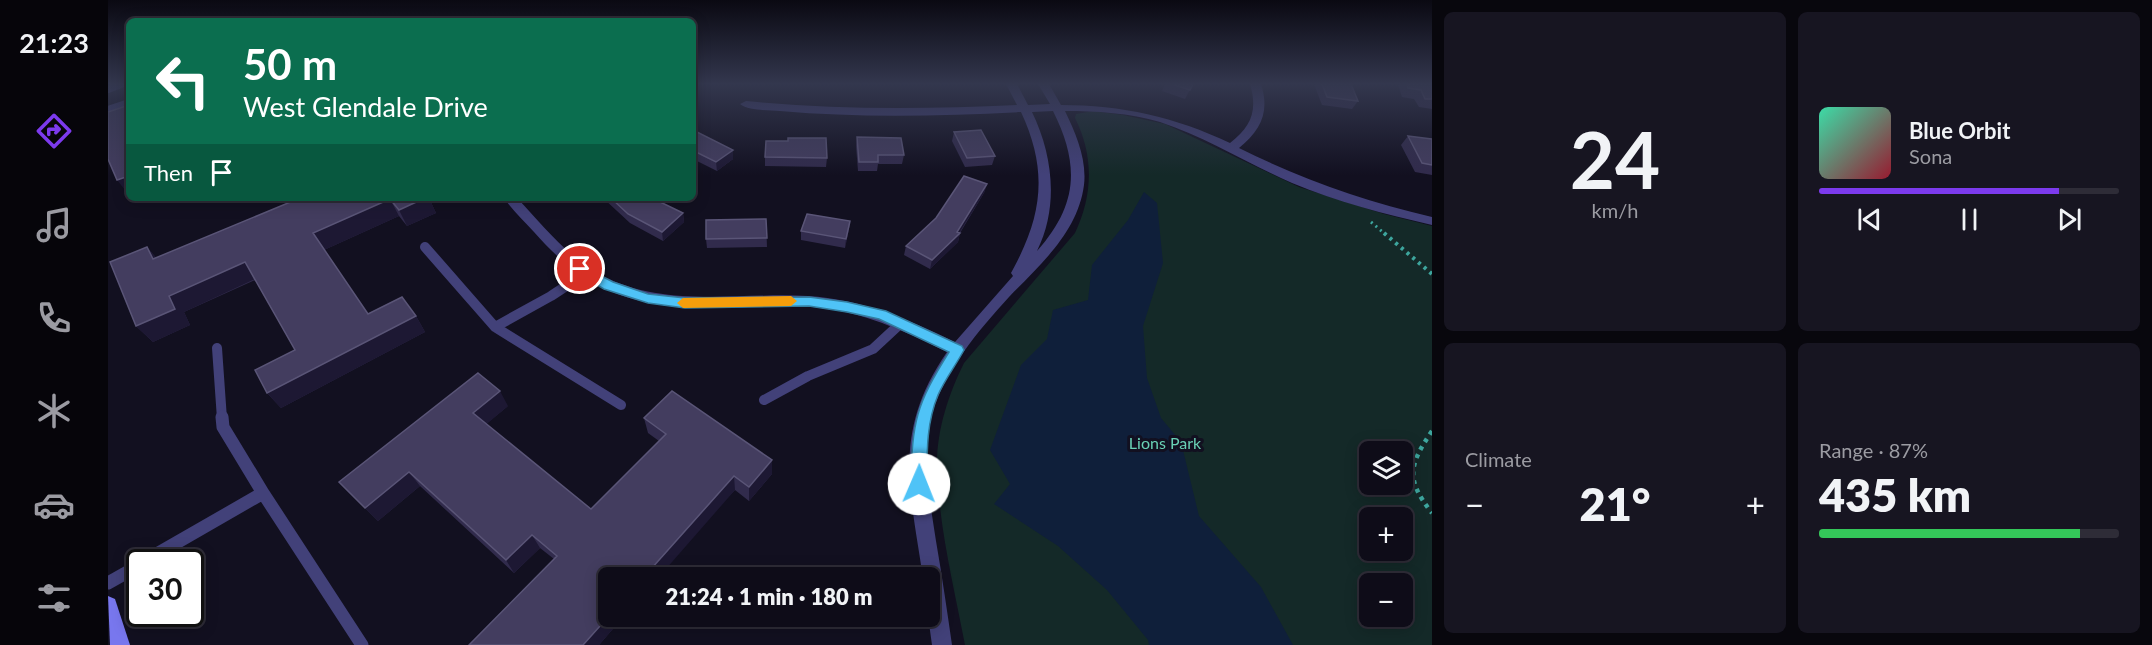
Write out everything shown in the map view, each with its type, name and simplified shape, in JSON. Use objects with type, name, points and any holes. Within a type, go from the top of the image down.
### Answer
[{"type":"main road","points":[[108,606],[120,645]]},
{"type":"street","points":[[1009,290],[1041,223],[1045,190],[1044,165],[1040,146],[1027,114]]},
{"type":"street","points":[[942,645],[919,484],[920,435],[932,392],[957,350],[1062,228],[1076,197],[1076,156],[1071,135],[1061,114]]},
{"type":"street","points":[[1141,114],[1200,134],[1281,174],[1340,196],[1432,221]]},
{"type":"street","points":[[1230,149],[1247,136],[1259,114]]},
{"type":"street","points":[[513,201],[567,258],[586,273],[608,285],[648,298],[685,303],[809,302],[847,307],[882,315],[957,350]]},
{"type":"lane","points":[[425,247],[495,327],[621,405]]},
{"type":"lane","points":[[495,327],[551,296],[586,273]]},
{"type":"lane","points":[[764,400],[808,376],[873,349],[901,323]]},
{"type":"lane","points":[[217,348],[223,427],[362,645]]},
{"type":"lane","points":[[165,549],[263,493]]},
{"type":"lane","points":[[108,583],[126,572]]},
{"type":"path","points":[[1340,196],[1432,274]]},
{"type":"path","points":[[1432,431],[1413,462],[1413,481],[1424,504],[1432,513]]},
{"type":"green space","name":"Lions Park","points":[[1076,114],[1116,114],[1165,124],[1299,187],[1384,214],[1432,226],[1432,645],[965,645],[940,510],[937,464],[939,438],[953,387],[964,363],[1075,233],[1085,204],[1089,176],[1086,147],[1075,118]]},
{"type":"water","points":[[1144,192],[1157,203],[1163,263],[1143,326],[1147,378],[1161,418],[1181,442],[1199,516],[1261,587],[1293,645],[1149,645],[1148,640],[1107,590],[1058,546],[994,504],[1010,484],[990,450],[1021,365],[1047,339],[1053,310],[1088,300],[1092,265],[1128,220]]},
{"type":"building","points":[[108,114],[126,114],[126,177],[117,180],[108,159]]},
{"type":"building","points":[[981,130],[995,156],[967,158],[954,132]]},
{"type":"building","points":[[696,132],[733,150],[716,162],[696,152]]},
{"type":"building","points":[[1408,136],[1432,139],[1432,165],[1422,163]]},
{"type":"building","points":[[857,137],[901,138],[904,155],[878,155],[878,162],[859,162]]},
{"type":"building","points":[[788,138],[826,138],[827,158],[765,157],[766,141],[788,141]]},
{"type":"building","points":[[964,176],[987,184],[957,232],[960,233],[932,260],[906,246],[936,218]]},
{"type":"building","points":[[293,201],[385,201],[313,233],[368,314],[402,297],[416,316],[267,393],[255,370],[295,350],[245,262],[169,296],[175,309],[136,326],[110,262],[147,247],[153,259]]},
{"type":"building","points":[[392,201],[418,201],[399,210]]},
{"type":"building","points":[[614,201],[658,201],[683,213],[662,232],[628,214]]},
{"type":"building","points":[[807,214],[850,221],[846,239],[801,231]]},
{"type":"building","points":[[766,219],[767,238],[706,239],[706,220]]},
{"type":"building","points":[[478,373],[500,391],[473,413],[591,509],[666,434],[644,418],[672,391],[772,460],[749,487],[734,476],[653,567],[598,567],[599,627],[583,645],[469,645],[557,556],[532,535],[506,560],[409,472],[365,508],[339,482]]},
{"type":"slow traffic","points":[[683,303],[791,301]]},
{"type":"route","points":[[580,269],[608,285],[648,298],[685,303],[765,300],[847,307],[882,315],[912,327],[957,350],[950,358],[932,392],[924,415],[920,435],[919,484]]}]
